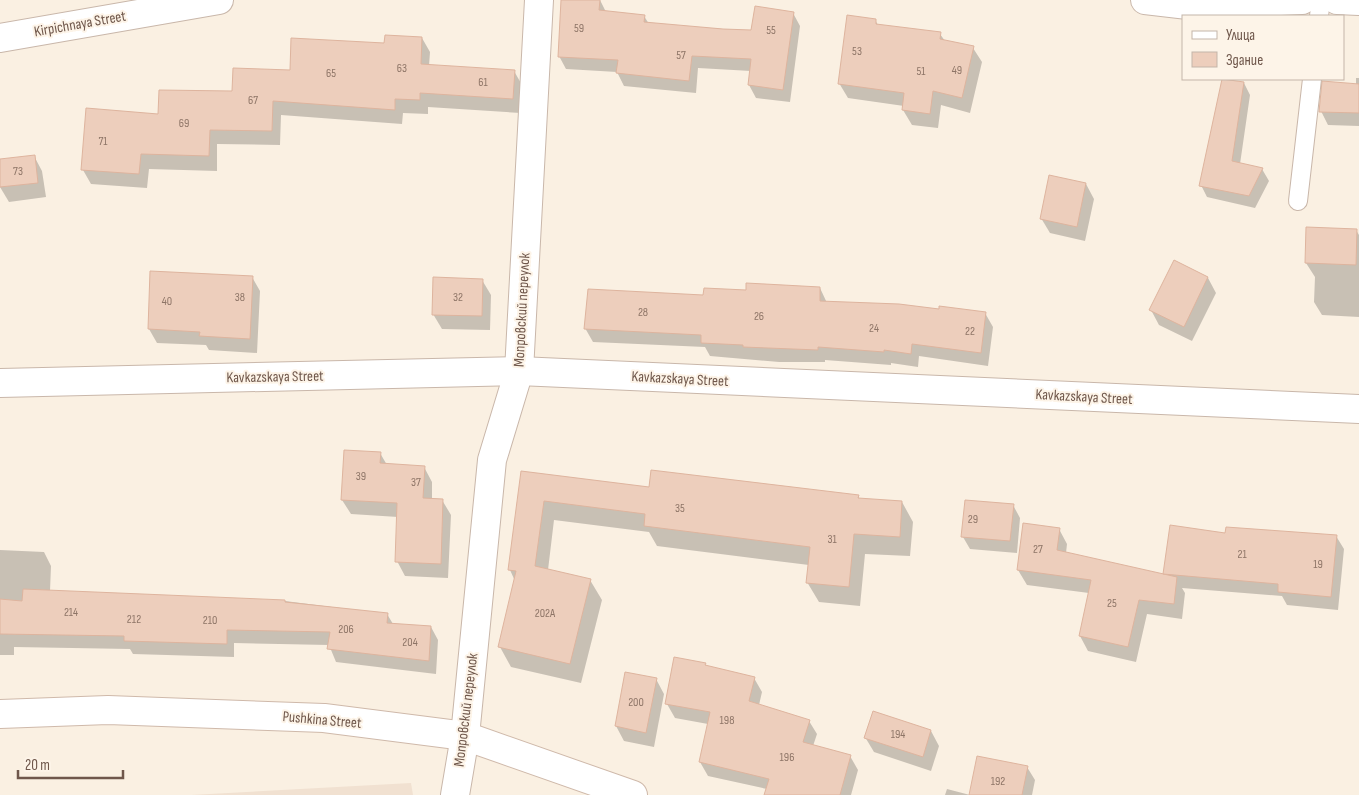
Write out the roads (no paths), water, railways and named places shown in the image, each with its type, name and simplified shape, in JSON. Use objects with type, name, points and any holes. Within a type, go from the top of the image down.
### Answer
[{"type":"street","name":"Kirpichnaya Street","points":[[0,38],[219,0]]},
{"type":"street","name":"Мопровский переулок","points":[[455,795],[465,736],[492,460],[519,371],[539,0]]},
{"type":"street","points":[[1145,0],[1185,2],[1302,0]]},
{"type":"street","points":[[1337,0],[1359,1]]},
{"type":"street","name":"Kavkazskaya Street","points":[[0,383],[519,371],[1359,410]]},
{"type":"street","name":"Pushkina Street","points":[[0,714],[108,710],[324,718],[465,736],[632,795]]},
{"type":"lane","points":[[1319,15],[1321,0]]},
{"type":"lane","points":[[1298,201],[1312,80]]}]
